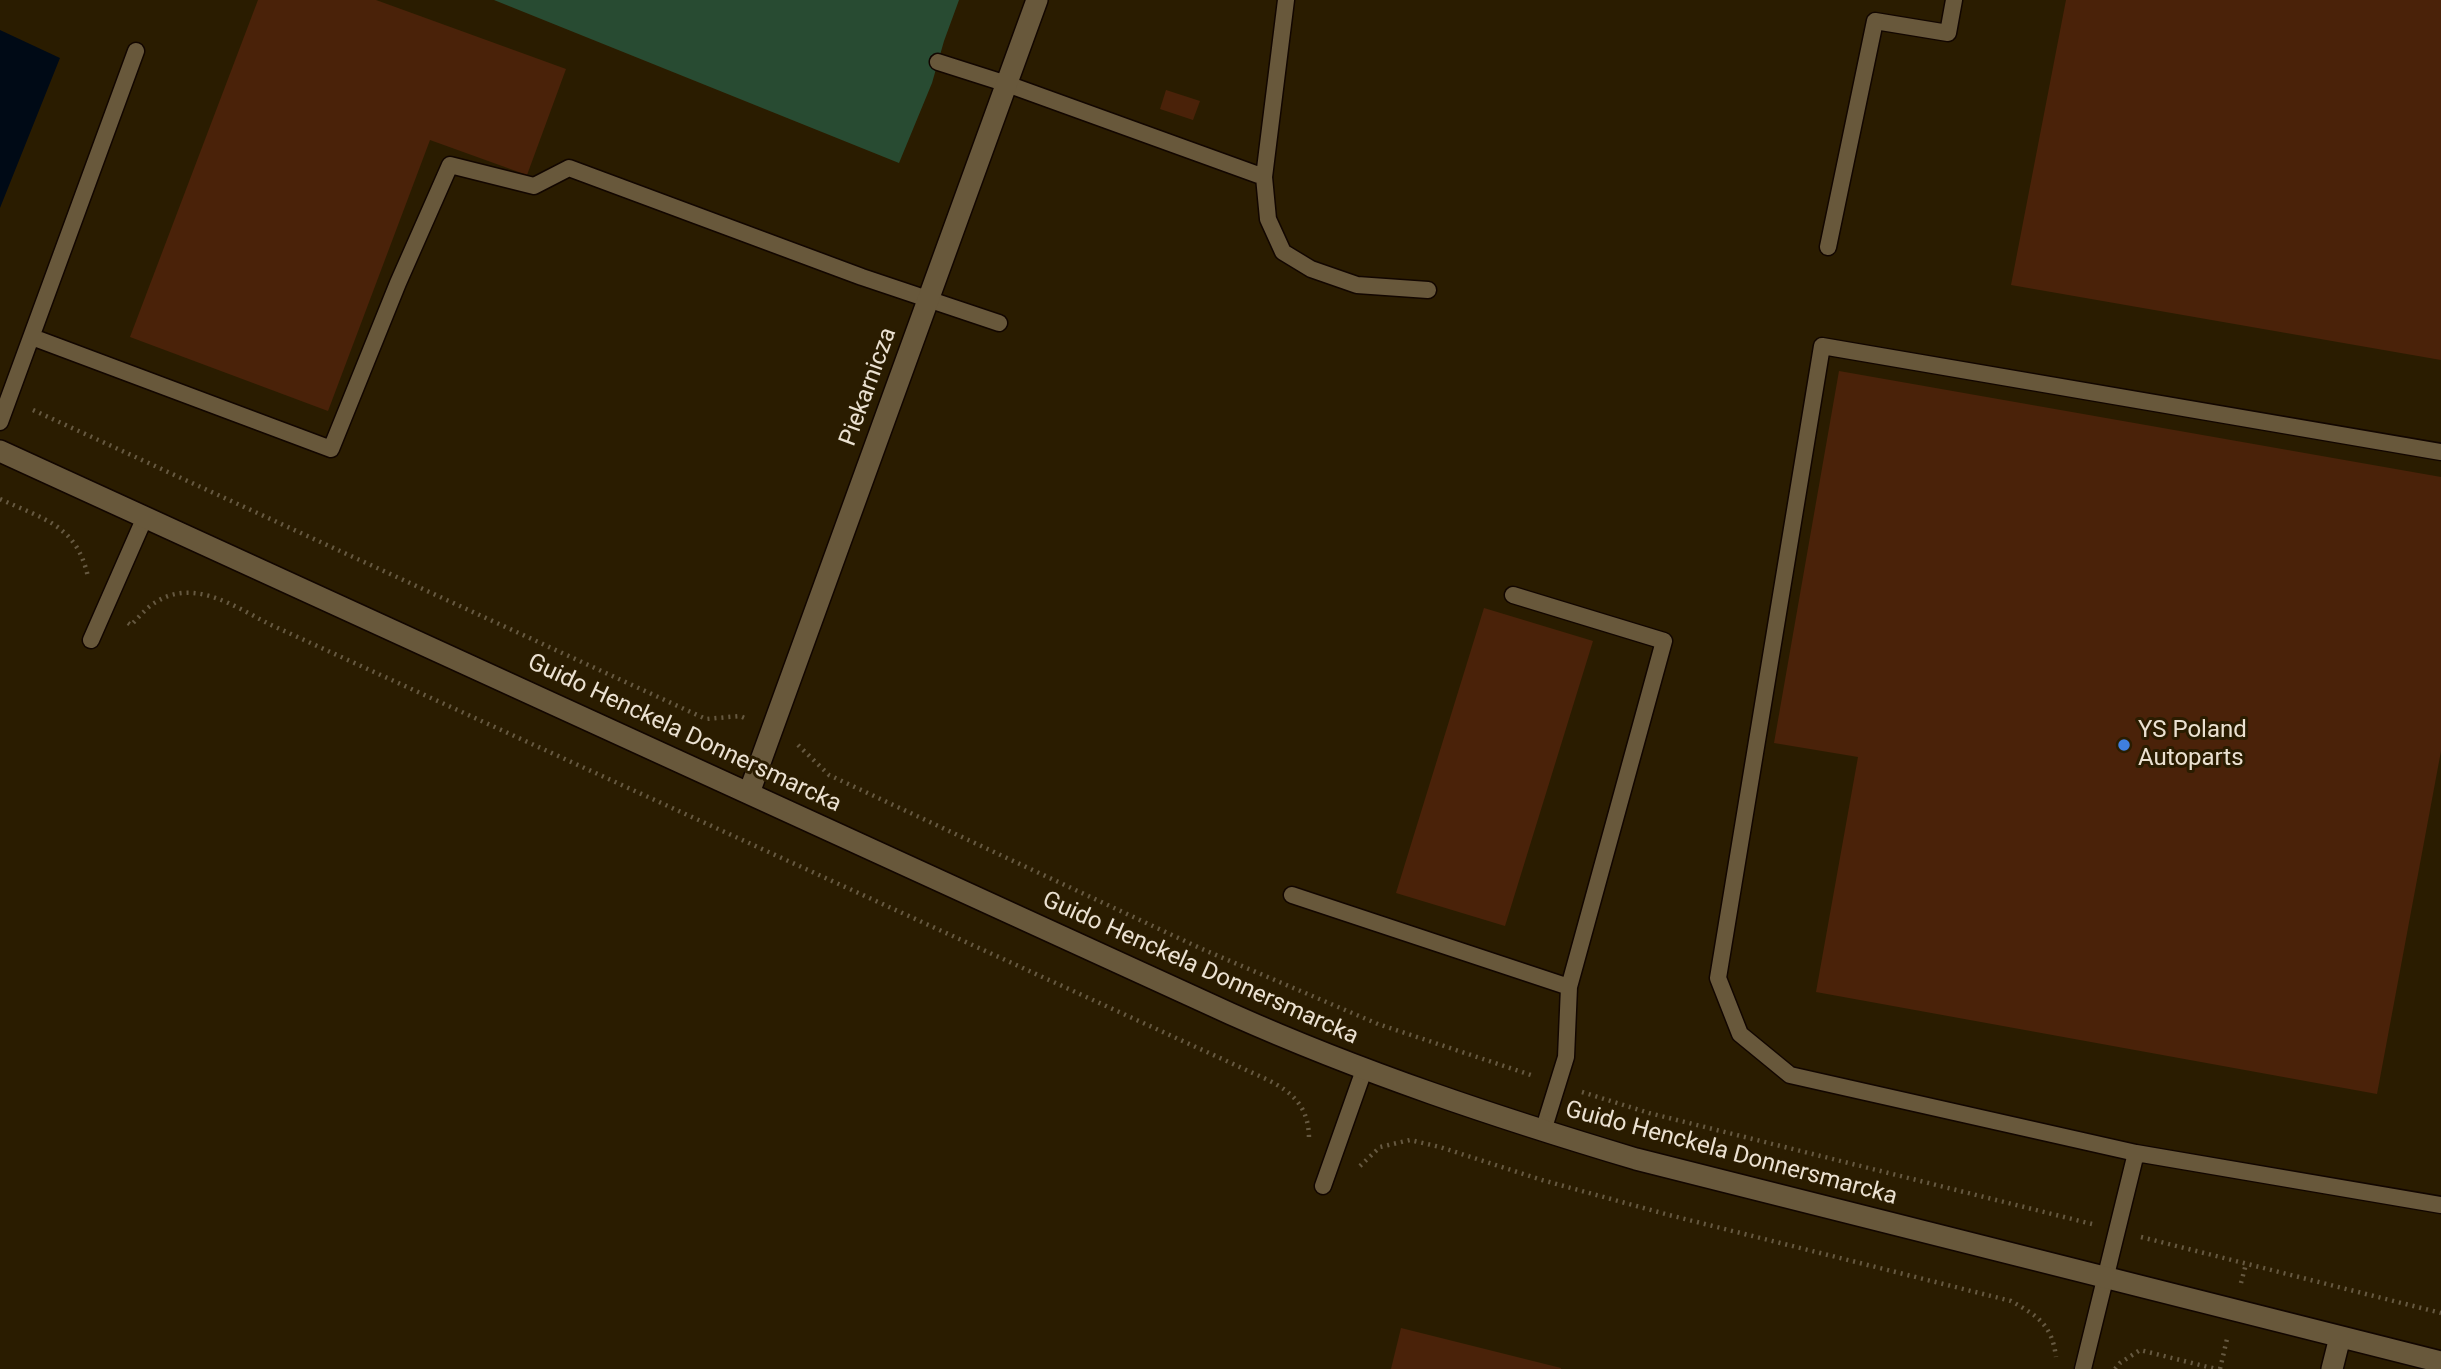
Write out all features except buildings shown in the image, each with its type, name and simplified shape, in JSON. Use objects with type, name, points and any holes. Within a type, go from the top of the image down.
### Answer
[{"type":"street","name":"Piekarnicza","points":[[749,793],[1037,0]]},
{"type":"street","name":"Guido Henckela Donnersmarcka","points":[[0,451],[1231,1014],[1364,1070],[1636,1160],[2441,1362]]},
{"type":"street","points":[[2332,1369],[2340,1337]]},
{"type":"lane","points":[[1286,0],[1264,177],[1268,219],[1283,252],[1311,269],[1357,285],[1428,290]]},
{"type":"lane","points":[[1828,247],[1875,21],[1948,33],[1954,0]]},
{"type":"lane","points":[[0,422],[135,51]]},
{"type":"lane","points":[[938,62],[1264,177]]},
{"type":"lane","points":[[32,337],[331,449],[398,283],[450,164],[534,186],[569,168],[862,277],[999,323]]},
{"type":"lane","points":[[2441,452],[1822,346],[1718,978],[1740,1034],[1790,1075],[2136,1153],[2441,1205]]},
{"type":"lane","points":[[91,640],[145,517]]},
{"type":"lane","points":[[1513,595],[1664,641],[1569,987],[1566,1056],[1543,1131]]},
{"type":"lane","points":[[1292,895],[1569,987]]},
{"type":"lane","points":[[1323,1185],[1364,1070]]},
{"type":"lane","points":[[2083,1369],[2136,1153]]},
{"type":"path","points":[[9,399],[706,719],[740,716]]},
{"type":"path","points":[[797,744],[830,775],[1202,948],[1378,1024],[1649,1113],[2441,1313]]},
{"type":"path","points":[[2115,1369],[2140,1350],[2216,1369]]},
{"type":"green space","points":[[494,0],[959,0],[932,83],[899,163]]},
{"type":"shaded area","points":[[0,30],[60,58],[0,208]]},
{"type":"place","name":"YS Poland Autoparts","points":[[2124,745]]}]
